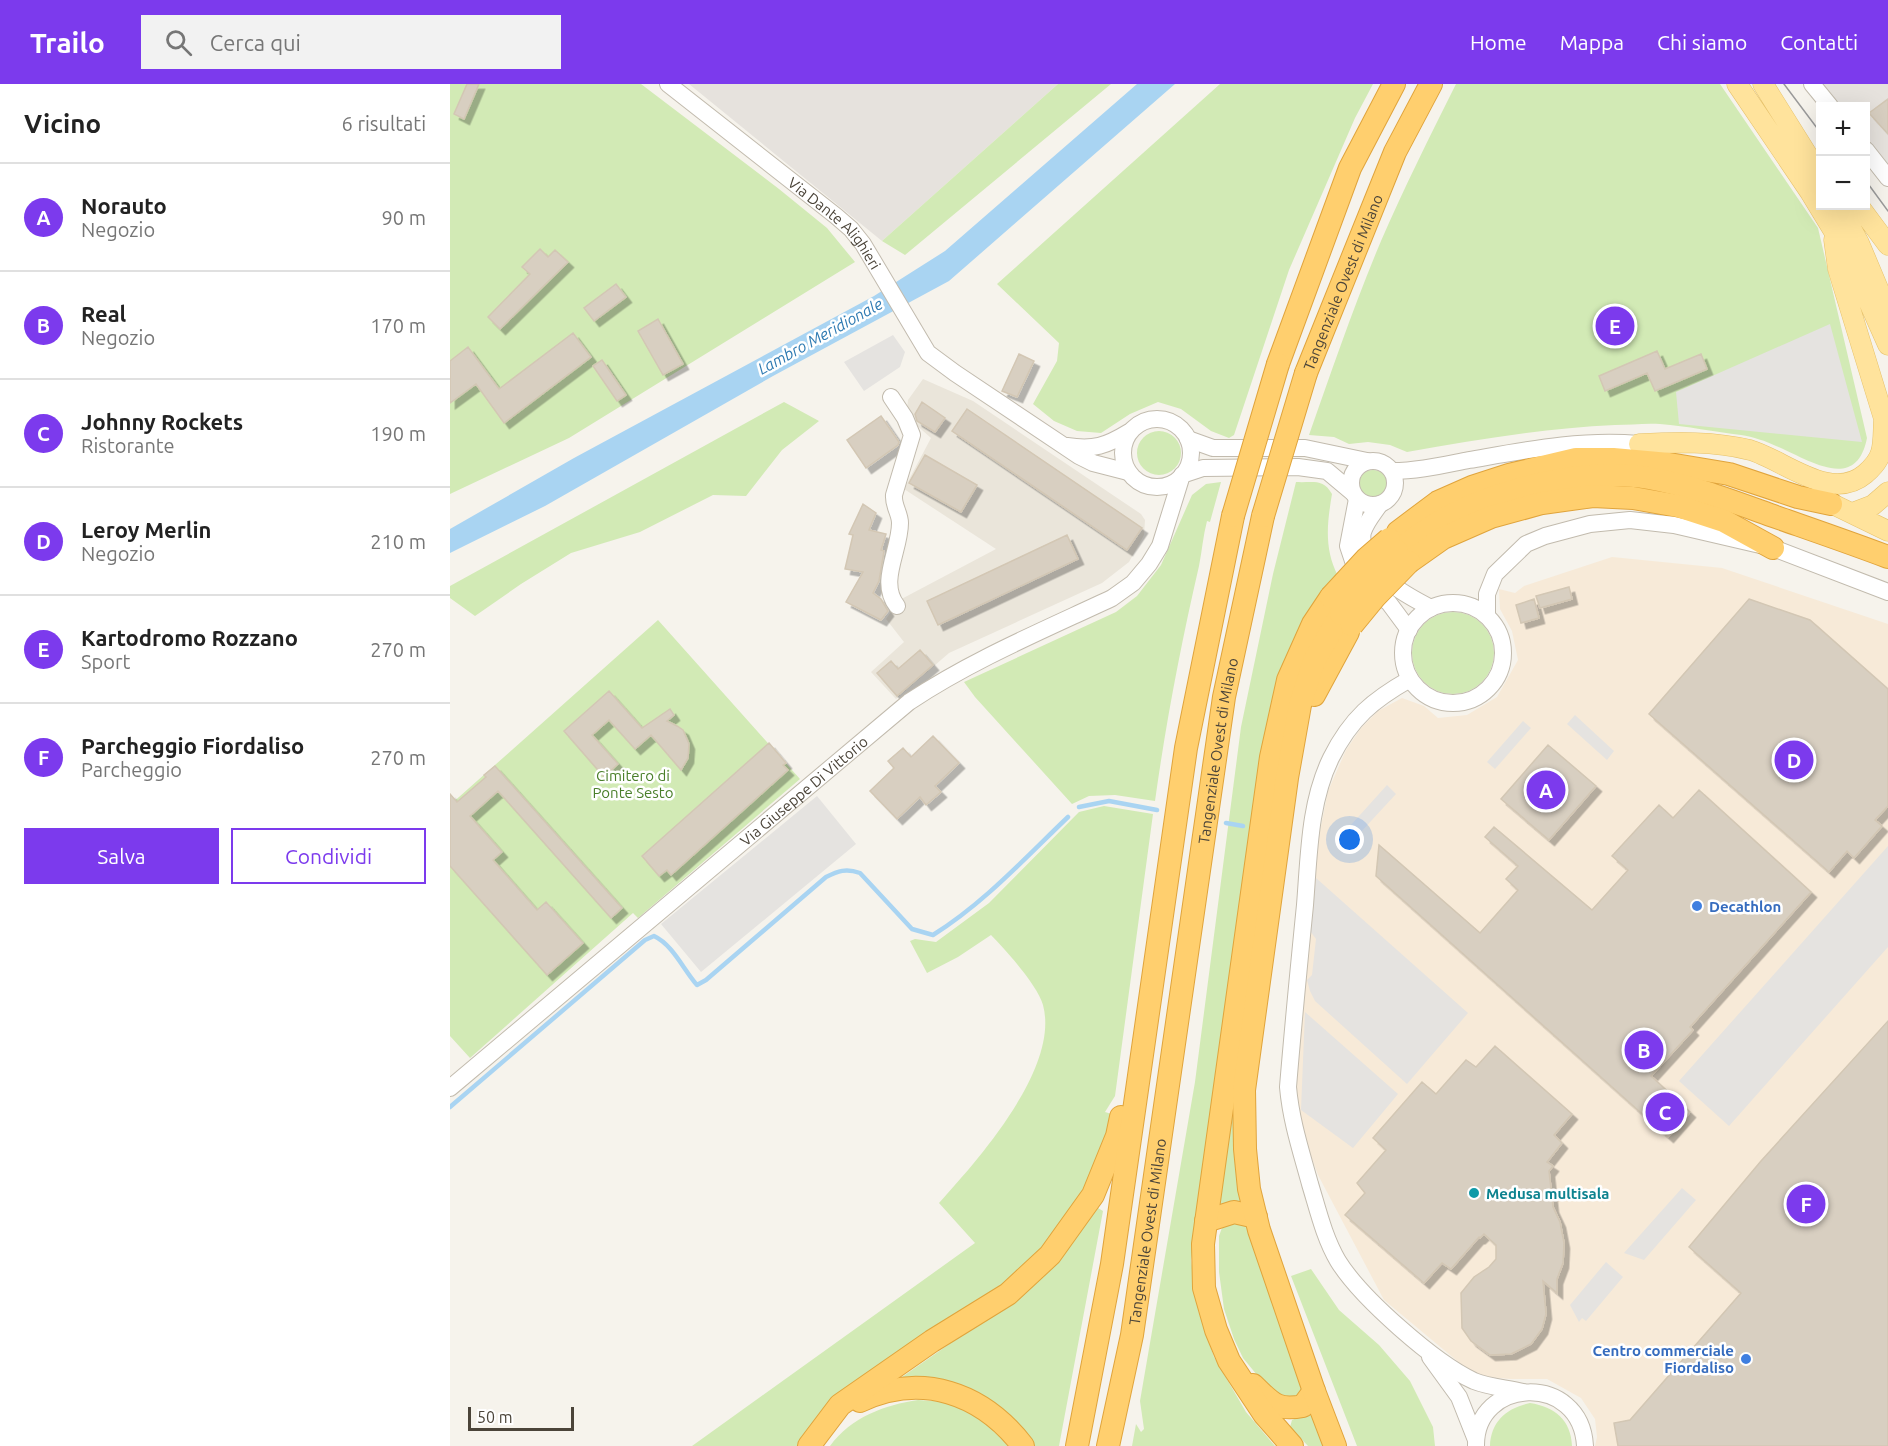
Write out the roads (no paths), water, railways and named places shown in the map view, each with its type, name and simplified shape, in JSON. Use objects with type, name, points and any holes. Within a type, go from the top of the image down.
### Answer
[{"type":"highway","name":"Tangenziale Ovest di Milano","points":[[1077,1446],[1112,1264],[1186,748],[1233,516],[1278,364],[1350,168],[1394,84]]},
{"type":"highway","name":"Tangenziale Ovest di Milano","points":[[1108,1446],[1132,1335],[1224,697],[1263,516],[1306,373],[1395,152],[1431,84]]},
{"type":"highway","points":[[1288,1443],[1264,1414],[1229,1361],[1216,1330],[1204,1288],[1203,1244],[1271,757],[1288,680],[1314,624],[1375,597],[1398,551],[1438,502],[1472,487],[1509,475],[1576,459],[1613,459],[1669,464],[1719,473],[1798,497],[1831,504]]},
{"type":"highway","points":[[1398,551],[1421,532],[1466,508],[1503,494],[1576,477],[1610,475],[1647,478],[1711,493],[1888,557]]},
{"type":"highway","points":[[1335,1446],[1314,1391],[1249,1189],[1245,1149],[1244,1090],[1292,753],[1341,612],[1367,558],[1443,538],[1491,517],[1542,502],[1593,496],[1633,498],[1678,506],[1724,521],[1773,548]]},
{"type":"highway","points":[[815,1438],[840,1406],[932,1341],[1008,1294],[1050,1255],[1093,1195],[1117,1137],[1134,1058],[1152,993]]},
{"type":"highway","points":[[1206,1221],[1234,1212],[1256,1216]]},
{"type":"highway","points":[[1278,1282],[1350,1446]]},
{"type":"highway","points":[[1123,1446],[1132,1391],[1132,1335]]},
{"type":"highway","points":[[1229,1361],[1272,1403],[1287,1409],[1303,1406],[1314,1391]]},
{"type":"highway","points":[[815,1438],[849,1406],[875,1394],[899,1389],[924,1388],[953,1393],[988,1410],[1009,1428],[1023,1446]]},
{"type":"main road","points":[[1737,84],[1810,192],[1856,270],[1888,345]]},
{"type":"main road","points":[[1768,90],[1816,146]]},
{"type":"main road","points":[[1768,90],[1816,167]]},
{"type":"main road","points":[[1841,210],[1859,243],[1888,312]]},
{"type":"main road","points":[[1862,210],[1888,245]]},
{"type":"main road","points":[[1639,444],[1704,443],[1749,450],[1770,457],[1823,483],[1837,484],[1865,475],[1876,462],[1882,447],[1886,423],[1838,269],[1833,232]]},
{"type":"main road","points":[[1639,444],[1703,454],[1762,467],[1831,504],[1886,528]]},
{"type":"main road","points":[[1852,513],[1873,505],[1888,492]]},
{"type":"street","name":"Via Dante Alighieri","points":[[668,84],[836,216],[857,237],[928,353],[1093,463],[1128,472]]},
{"type":"street","points":[[1812,84],[1827,102]]},
{"type":"street","points":[[1870,155],[1888,178]]},
{"type":"street","points":[[891,397],[905,418],[912,435],[893,503],[900,517],[900,527],[889,579],[890,597],[897,606]]},
{"type":"street","points":[[1182,475],[1189,464],[1191,451],[1182,429],[1161,418],[1149,419],[1138,424],[1130,432],[1125,442],[1124,462],[1128,472],[1134,478],[1150,486],[1168,485],[1182,475],[1203,468],[1298,467],[1327,471],[1368,505],[1380,504]]},
{"type":"street","name":"Via Dante Alighieri","points":[[1063,445],[1092,448],[1115,441],[1130,432]]},
{"type":"street","points":[[1188,439],[1213,448],[1305,447],[1367,461],[1382,462],[1392,471],[1394,491],[1369,519],[1363,534],[1364,548],[1382,577],[1400,591],[1431,608]]},
{"type":"street","points":[[1392,471],[1418,471],[1566,443],[1639,444]]},
{"type":"street","points":[[1367,461],[1360,465],[1351,477],[1350,484],[1354,495],[1348,546],[1354,564],[1370,586],[1389,603],[1408,630]]},
{"type":"street","name":"Via Giuseppe Di Vittorio","points":[[450,1088],[909,702],[978,662],[1112,598],[1133,583],[1160,546],[1182,475]]},
{"type":"street","points":[[1150,486],[1160,503],[1166,522]]},
{"type":"street","points":[[1487,615],[1487,594],[1495,574],[1526,544],[1545,536],[1590,524],[1630,520],[1674,525],[1773,548],[1888,592]]},
{"type":"street","points":[[1445,603],[1460,603],[1474,607],[1487,615],[1497,628],[1503,644],[1503,660],[1498,676],[1488,689],[1475,698],[1460,703],[1445,703],[1419,690],[1410,678],[1404,663],[1403,646],[1408,630],[1418,617],[1431,608],[1445,603]]},
{"type":"street","points":[[1410,678],[1380,696],[1363,711],[1347,732],[1322,778],[1313,819],[1288,1087],[1290,1116],[1329,1244],[1352,1280],[1425,1349],[1473,1380],[1523,1392],[1542,1392],[1566,1404],[1576,1415],[1582,1429],[1585,1446]]},
{"type":"street","points":[[1425,1349],[1459,1398],[1476,1443]]},
{"type":"street","points":[[1476,1443],[1481,1423],[1491,1408],[1506,1397],[1523,1392]]},
{"type":"water","name":"Lambro Meridionale","points":[[1137,84],[1175,84],[949,281],[773,376],[545,506],[450,553],[450,529],[574,458],[874,296],[945,251]]},
{"type":"waterway","points":[[1079,807],[1109,801],[1157,810]]},
{"type":"waterway","points":[[450,1107],[645,940],[654,936],[667,945],[697,985],[706,980],[826,877],[846,870],[860,873],[912,929],[933,935],[987,895],[1068,817]]},
{"type":"waterway","points":[[1226,823],[1243,826]]},
{"type":"tram line","points":[[1784,84],[1816,127]]},
{"type":"tram line","points":[[1870,186],[1888,211]]},
{"type":"place","name":"Kartodromo Rozzano","points":[[1615,326]]},
{"type":"place","name":"Leroy Merlin","points":[[1794,760]]},
{"type":"place","name":"Norauto","points":[[1546,790]]},
{"type":"place","name":"Decathlon","points":[[1697,906]]},
{"type":"place","name":"Real","points":[[1644,1050]]},
{"type":"place","name":"Johnny Rockets","points":[[1665,1112]]},
{"type":"place","name":"Medusa multisala","points":[[1474,1193]]},
{"type":"place","name":"Parcheggio Fiordaliso","points":[[1806,1204]]},
{"type":"place","name":"Centro commerciale Fiordaliso","points":[[1746,1359]]},
{"type":"park label","name":"Cimitero di Ponte Sesto","points":[[633,784]]}]
